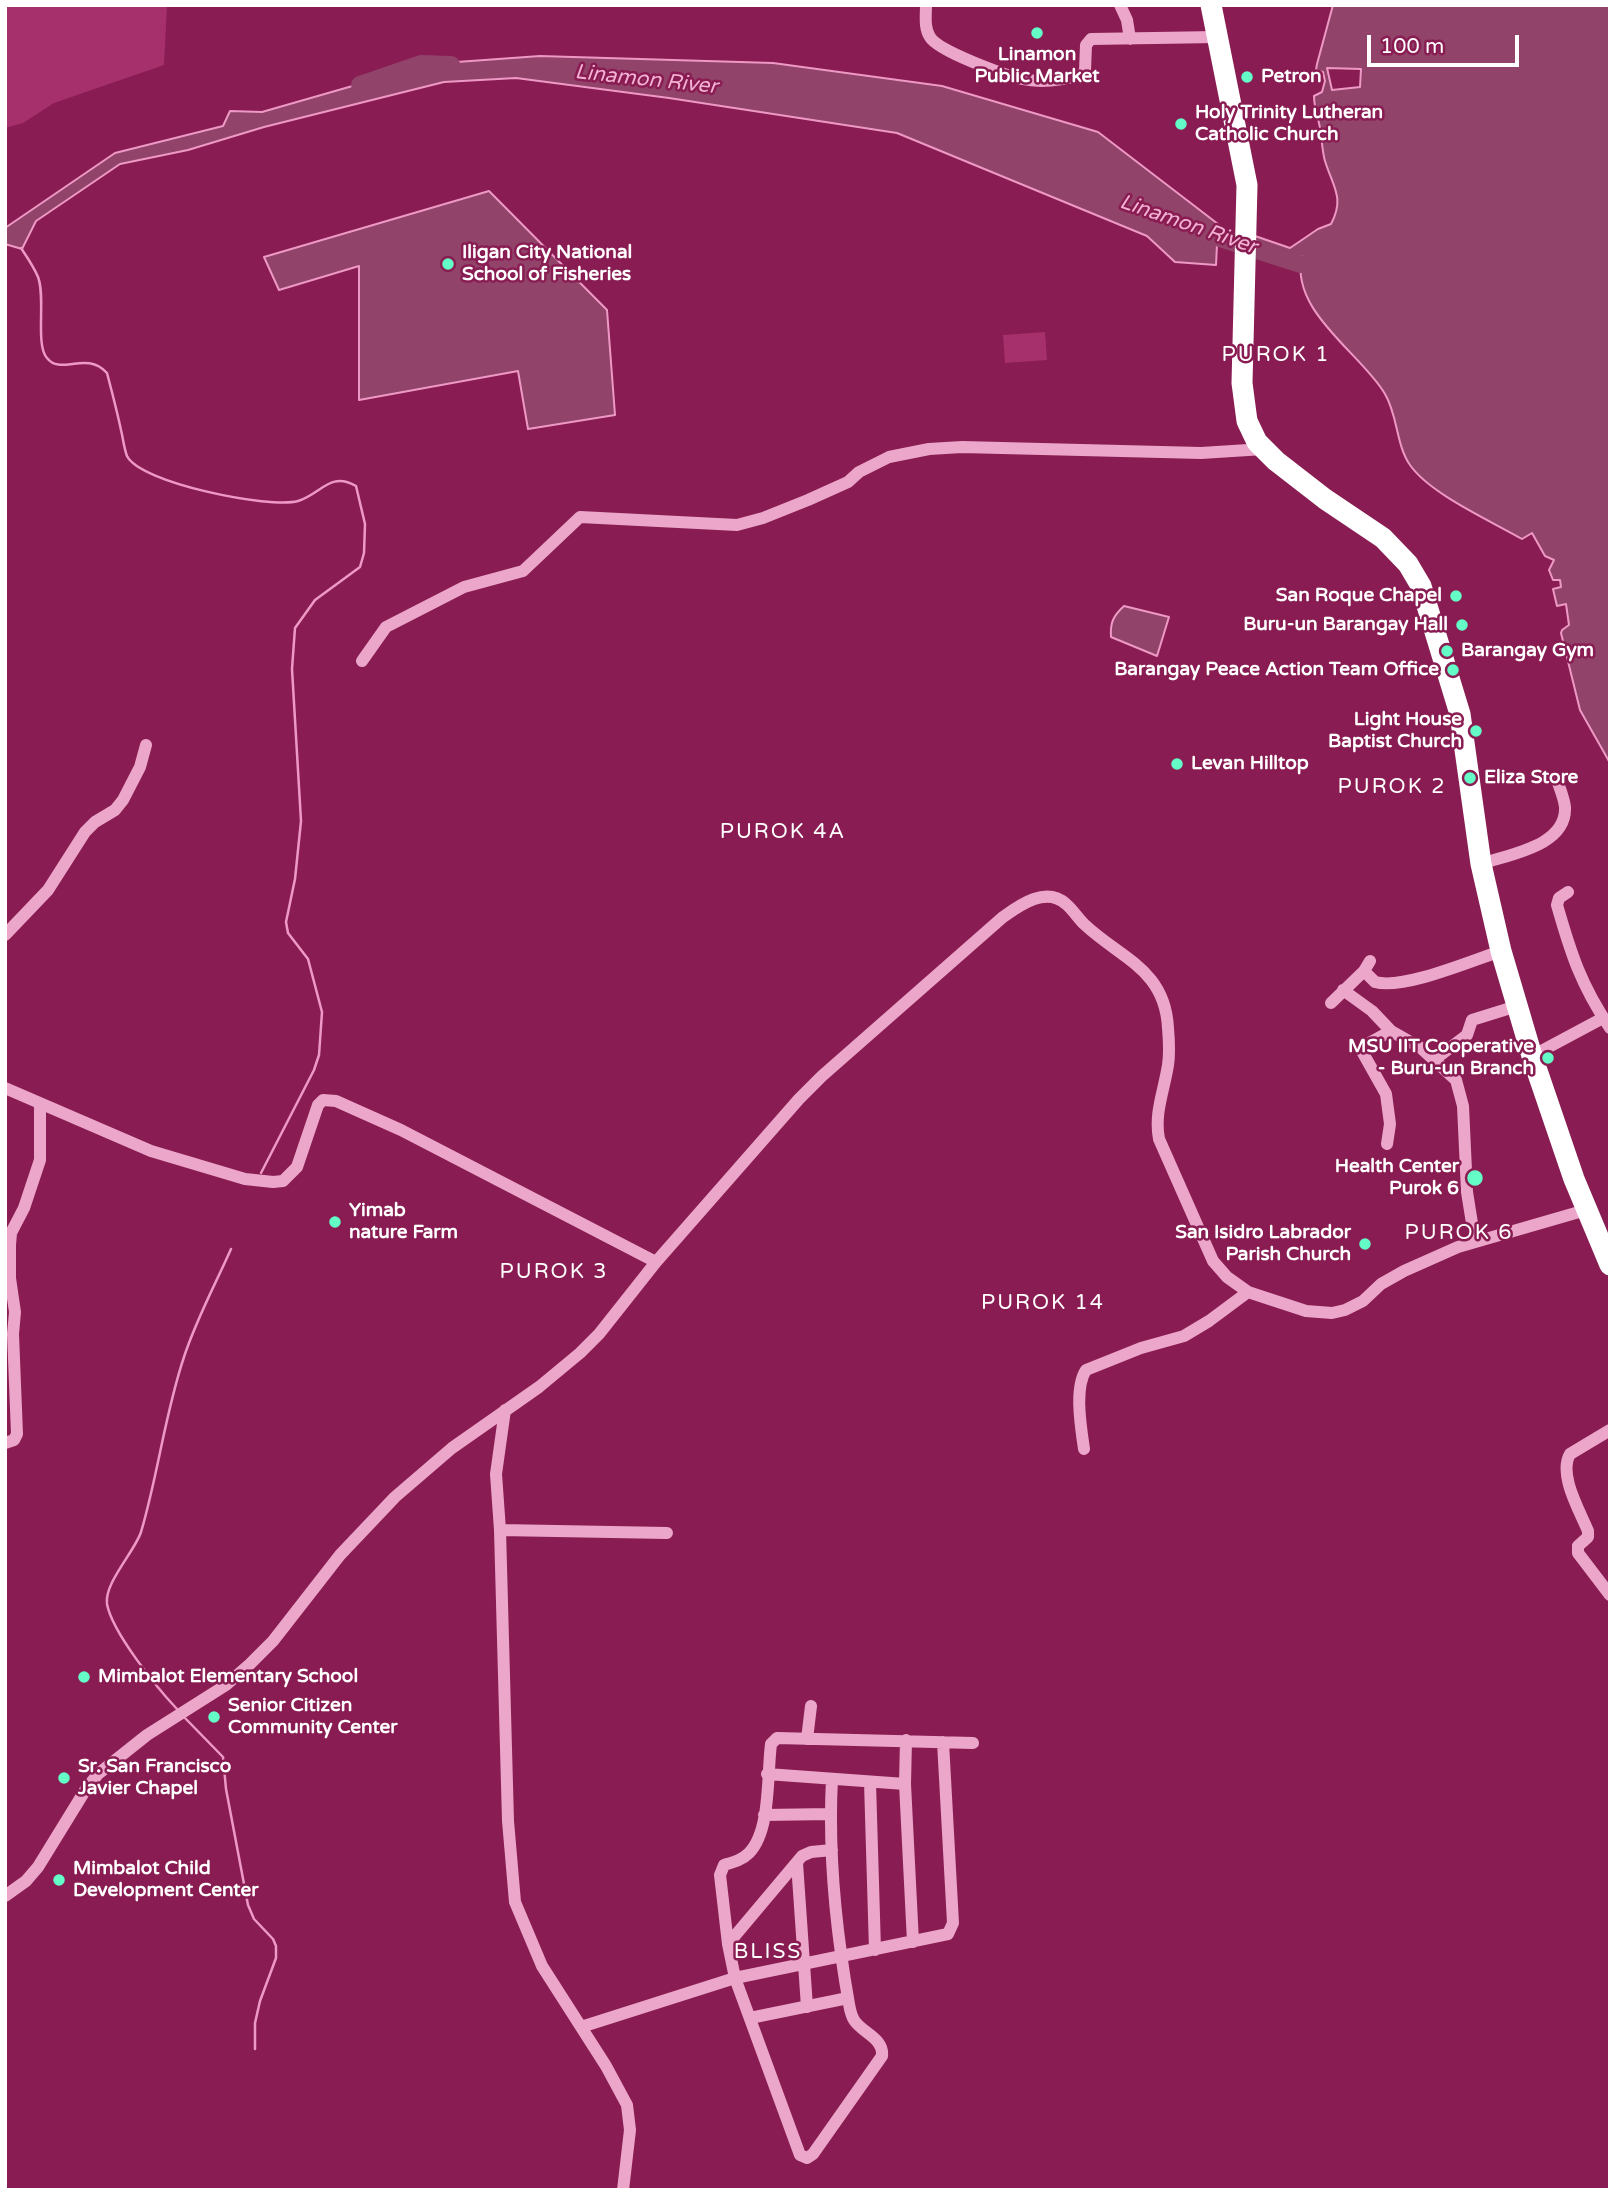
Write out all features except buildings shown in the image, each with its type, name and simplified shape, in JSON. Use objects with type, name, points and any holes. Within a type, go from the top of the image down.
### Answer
[{"type":"highway","points":[[1211,5],[1245,170],[1248,199],[1244,406],[1251,432],[1276,461],[1325,499],[1383,538],[1408,564],[1421,586],[1460,714],[1481,863],[1501,951],[1532,1056],[1586,1210],[1610,1265]]},
{"type":"street","points":[[926,5],[926,27],[937,46],[1022,79],[1048,80],[1081,75],[1085,71],[1087,42],[1097,38],[1217,37]]},
{"type":"street","points":[[1119,5],[1127,20],[1130,39]]},
{"type":"street","points":[[362,661],[386,627],[464,587],[523,571],[580,517],[737,525],[808,500],[848,482],[859,472],[889,457],[929,449],[962,447],[1201,453],[1264,449]]},
{"type":"street","points":[[5,935],[48,890],[85,832],[123,800],[140,766],[146,745]]},
{"type":"street","points":[[1481,863],[1539,844],[1559,830],[1565,808],[1558,780]]},
{"type":"street","points":[[1532,1056],[1608,1025],[1583,985],[1557,905],[1559,898],[1569,892]]},
{"type":"street","points":[[5,1896],[26,1881],[38,1867],[98,1774],[147,1735],[226,1685],[273,1641],[340,1555],[395,1497],[436,1461],[539,1387],[589,1343],[656,1262],[822,1076],[1003,917],[1032,899],[1052,897],[1065,903],[1094,933],[1146,972],[1162,994],[1168,1018],[1169,1046],[1157,1117],[1159,1139],[1213,1261],[1227,1277],[1248,1292],[1306,1311],[1332,1313],[1345,1310],[1363,1301],[1381,1284],[1450,1250],[1586,1210]]},
{"type":"street","points":[[1331,1003],[1367,966],[1379,983],[1397,982],[1501,951]]},
{"type":"street","points":[[1343,990],[1372,1011],[1391,1031],[1421,1048],[1456,1080],[1461,1093],[1467,1192],[1475,1242]]},
{"type":"street","points":[[1434,1060],[1467,1035],[1472,1020],[1517,1006]]},
{"type":"street","points":[[1387,1144],[1390,1124],[1386,1094],[1363,1053],[1371,1042],[1391,1031]]},
{"type":"street","points":[[5,1088],[151,1151],[244,1179],[279,1182],[286,1179],[297,1167],[318,1105],[323,1100],[330,1099],[412,1136],[656,1262]]},
{"type":"street","points":[[5,1443],[14,1440],[17,1434],[13,1334],[15,1312],[10,1278],[11,1233],[24,1208],[40,1160],[40,1103]]},
{"type":"street","points":[[1083,1449],[1080,1404],[1082,1376],[1086,1370],[1141,1348],[1184,1336],[1248,1292]]},
{"type":"street","points":[[505,1410],[496,1474],[508,1821],[515,1902],[542,1966],[606,2066],[627,2105],[630,2130],[623,2190]]},
{"type":"street","points":[[1610,1430],[1576,1450],[1567,1462],[1569,1482],[1588,1531],[1588,1537],[1577,1546],[1578,1553],[1610,1595]]},
{"type":"street","points":[[500,1530],[667,1533]]},
{"type":"street","points":[[807,1739],[811,1706]]},
{"type":"street","points":[[832,1779],[832,1850],[841,1957],[851,2017],[881,2045],[882,2056],[813,2154],[807,2158],[800,2155],[788,2126],[735,1978],[728,1944],[721,1869],[724,1865],[740,1861],[756,1845],[764,1815],[773,1740],[973,1743]]},
{"type":"street","points":[[906,1740],[905,1784],[914,1942]]},
{"type":"street","points":[[581,2027],[735,1978],[948,1934],[953,1923],[943,1742]]},
{"type":"street","points":[[767,1774],[905,1784]]},
{"type":"street","points":[[870,1782],[875,1950]]},
{"type":"street","points":[[764,1815],[830,1814]]},
{"type":"street","points":[[728,1944],[806,1854],[832,1850]]},
{"type":"street","points":[[797,1863],[807,2007]]},
{"type":"street","points":[[750,2018],[848,1997]]},
{"type":"shaded area","points":[[5,5],[167,5],[164,65],[54,103],[23,123],[5,128]]},
{"type":"shaded area","points":[[1045,332],[1047,360],[1005,363],[1003,335]]},
{"type":"water","points":[[1333,5],[1610,5],[1610,763],[1580,710],[1561,633],[1569,625],[1566,604],[1557,606],[1553,589],[1561,587],[1560,580],[1553,580],[1549,570],[1554,560],[1545,556],[1532,533],[1522,539],[1446,496],[1419,476],[1405,457],[1385,394],[1330,331],[1306,295],[1301,276],[1302,256],[1294,268],[1251,256],[1252,235],[1290,248],[1318,229],[1331,224],[1335,215],[1336,192],[1324,157],[1315,105],[1314,96],[1322,92],[1325,81],[1323,72],[1316,70]],"holes":[[[1327,68],[1361,69],[1360,87],[1332,90]]]},
{"type":"water","points":[[540,56],[773,63],[942,86],[1098,132],[1218,224],[1216,265],[1175,262],[1147,236],[897,133],[516,78],[444,82],[264,127],[188,150],[120,164],[36,221],[22,249],[5,244],[5,228],[115,153],[223,126],[230,111],[262,112],[429,64]]},
{"type":"water","points":[[489,191],[607,310],[615,415],[528,429],[518,371],[359,400],[359,266],[279,290],[264,257]]},
{"type":"water","points":[[1124,606],[1169,617],[1157,656],[1111,637],[1113,620]]},
{"type":"waterway","name":"Linamon River","points":[[360,85],[421,64],[451,65]]},
{"type":"waterway","name":"Linamon River","points":[[1198,231],[1300,264]]},
{"type":"waterway","points":[[21,248],[38,277],[40,286],[43,352],[53,363],[59,365],[91,363],[107,373],[126,453],[137,466],[155,476],[207,492],[261,501],[298,501],[332,482],[347,482],[356,486],[365,524],[364,553],[360,567],[315,600],[295,628],[292,669],[301,821],[295,879],[286,922],[288,933],[308,959],[322,1012],[319,1055],[314,1070],[261,1173]]},
{"type":"waterway","points":[[177,1709],[126,1644],[111,1616],[107,1596],[141,1532],[184,1357],[231,1249]]},
{"type":"waterway","points":[[184,1717],[223,1757],[226,1789],[248,1905],[254,1919],[276,1946],[276,1958],[255,2023],[255,2049]]},
{"type":"place","name":"Linamon Public Market","points":[[1037,33]]},
{"type":"place","name":"Petron","points":[[1247,77]]},
{"type":"place","name":"Holy Trinity Lutheran Catholic Church","points":[[1181,124]]},
{"type":"place","name":"Iligan City National School of Fisheries","points":[[448,264]]},
{"type":"place","name":"San Roque Chapel","points":[[1456,596]]},
{"type":"place","name":"Buru-un Barangay Hall","points":[[1462,625]]},
{"type":"place","name":"Barangay Gym","points":[[1447,651]]},
{"type":"place","name":"Barangay Peace Action Team Office","points":[[1453,670]]},
{"type":"place","name":"Light House Baptist Church","points":[[1476,731]]},
{"type":"place","name":"Levan Hilltop","points":[[1177,764]]},
{"type":"place","name":"Eliza Store","points":[[1470,778]]},
{"type":"place","name":"MSU IIT Cooperative - Buru-un Branch","points":[[1548,1058]]},
{"type":"place","name":"Health Center Purok 6","points":[[1475,1178]]},
{"type":"place","name":"Yimab nature Farm","points":[[335,1222]]},
{"type":"place","name":"San Isidro Labrador Parish Church","points":[[1365,1244]]},
{"type":"place","name":"Mimbalot Elementary School","points":[[84,1677]]},
{"type":"place","name":"Senior Citizen Community Center","points":[[214,1717]]},
{"type":"place","name":"Sr. San Francisco Javier Chapel","points":[[64,1778]]},
{"type":"place","name":"Mimbalot Child Development Center","points":[[59,1880]]},
{"type":"district","name":"PUROK 1","points":[[1276,355]]},
{"type":"district","name":"PUROK 2","points":[[1392,787]]},
{"type":"district","name":"PUROK 4A","points":[[783,832]]},
{"type":"district","name":"PUROK 6","points":[[1459,1233]]},
{"type":"district","name":"PUROK 3","points":[[554,1272]]},
{"type":"district","name":"PUROK 14","points":[[1043,1303]]},
{"type":"district","name":"BLISS","points":[[768,1952]]}]
